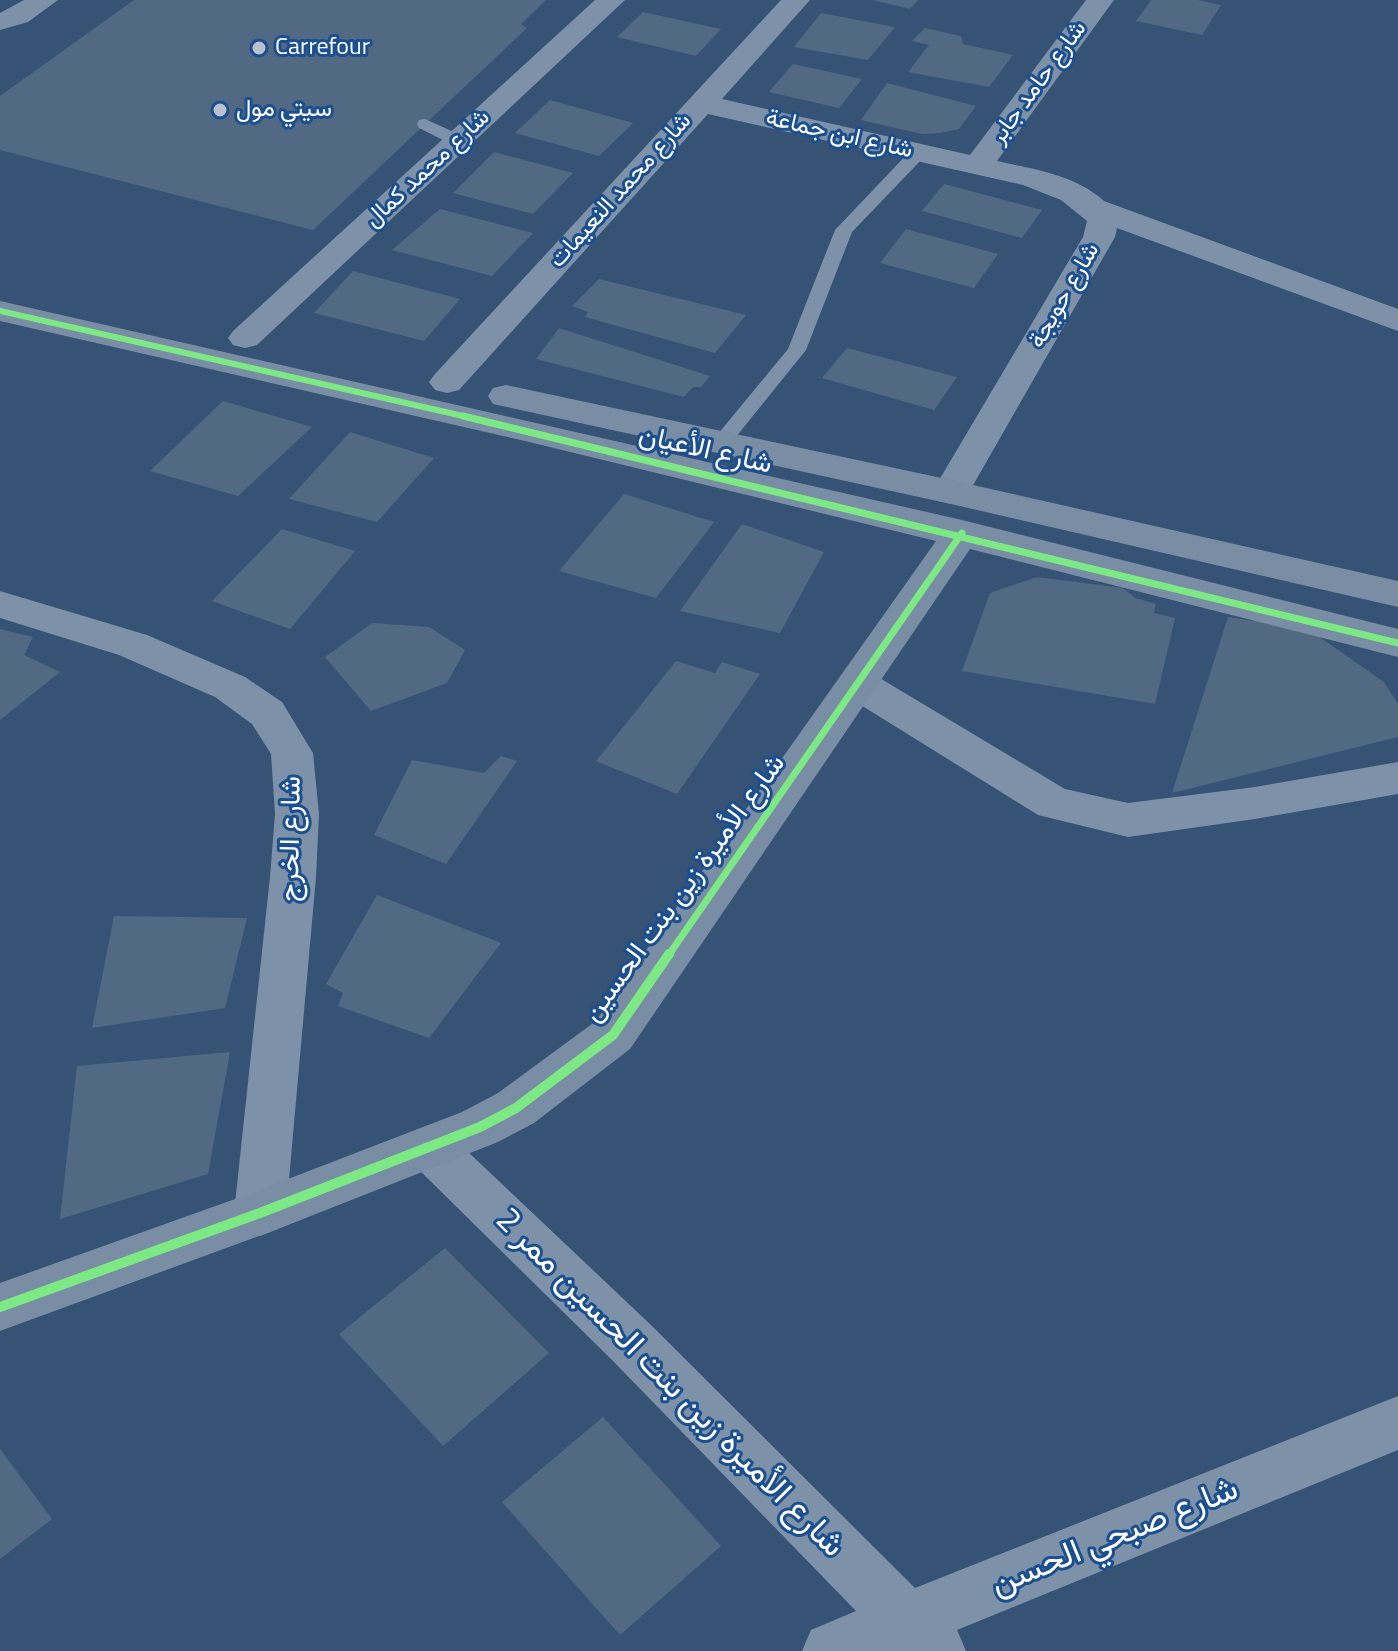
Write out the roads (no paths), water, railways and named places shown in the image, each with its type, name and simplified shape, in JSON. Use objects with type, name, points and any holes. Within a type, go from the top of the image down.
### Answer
[{"type":"street","points":[[0,22],[18,16],[44,0]]},
{"type":"street","name":"شارع محمد كمال","points":[[245,338],[611,0]]},
{"type":"street","name":"شارع محمد النعيمات","points":[[447,382],[796,0]]},
{"type":"street","name":"شارع حامد جابر","points":[[977,167],[1100,0]]},
{"type":"street","name":"شارع ابن جماعة","points":[[700,103],[977,167]]},
{"type":"street","name":"شارع حويجة","points":[[951,492],[1099,237],[1103,221],[1096,209],[1061,187],[977,167]]},
{"type":"street","points":[[1096,209],[1398,321]]},
{"type":"street","name":"شارع الأعيان","points":[[0,281],[1398,594]]},
{"type":"street","name":"شارع الأعيان","points":[[0,311],[225,360],[962,533],[1398,643]]},
{"type":"street","name":"شارع الأميرة زين بنت الحسين","points":[[0,1307],[260,1213],[429,1147],[516,1108],[613,1035],[962,533]]},
{"type":"street","name":"شارع الخرج","points":[[0,604],[133,645],[230,687],[267,713],[292,753],[297,814],[293,877],[260,1213]]},
{"type":"street","points":[[858,684],[1053,803],[1128,820],[1255,803],[1398,778]]},
{"type":"street","name":"شارع الأميرة زين بنت الحسين ممر 2","points":[[429,1147],[632,1343],[922,1637]]},
{"type":"street","name":"شارع صبحي الحسن","points":[[832,1651],[922,1637],[1398,1423]]},
{"type":"lane","points":[[425,124],[459,141]]},
{"type":"lane","points":[[720,444],[797,350],[844,230],[918,153]]},
{"type":"place","name":"Carrefour","points":[[259,48]]},
{"type":"place","name":"سيتي مول","points":[[220,110]]}]
